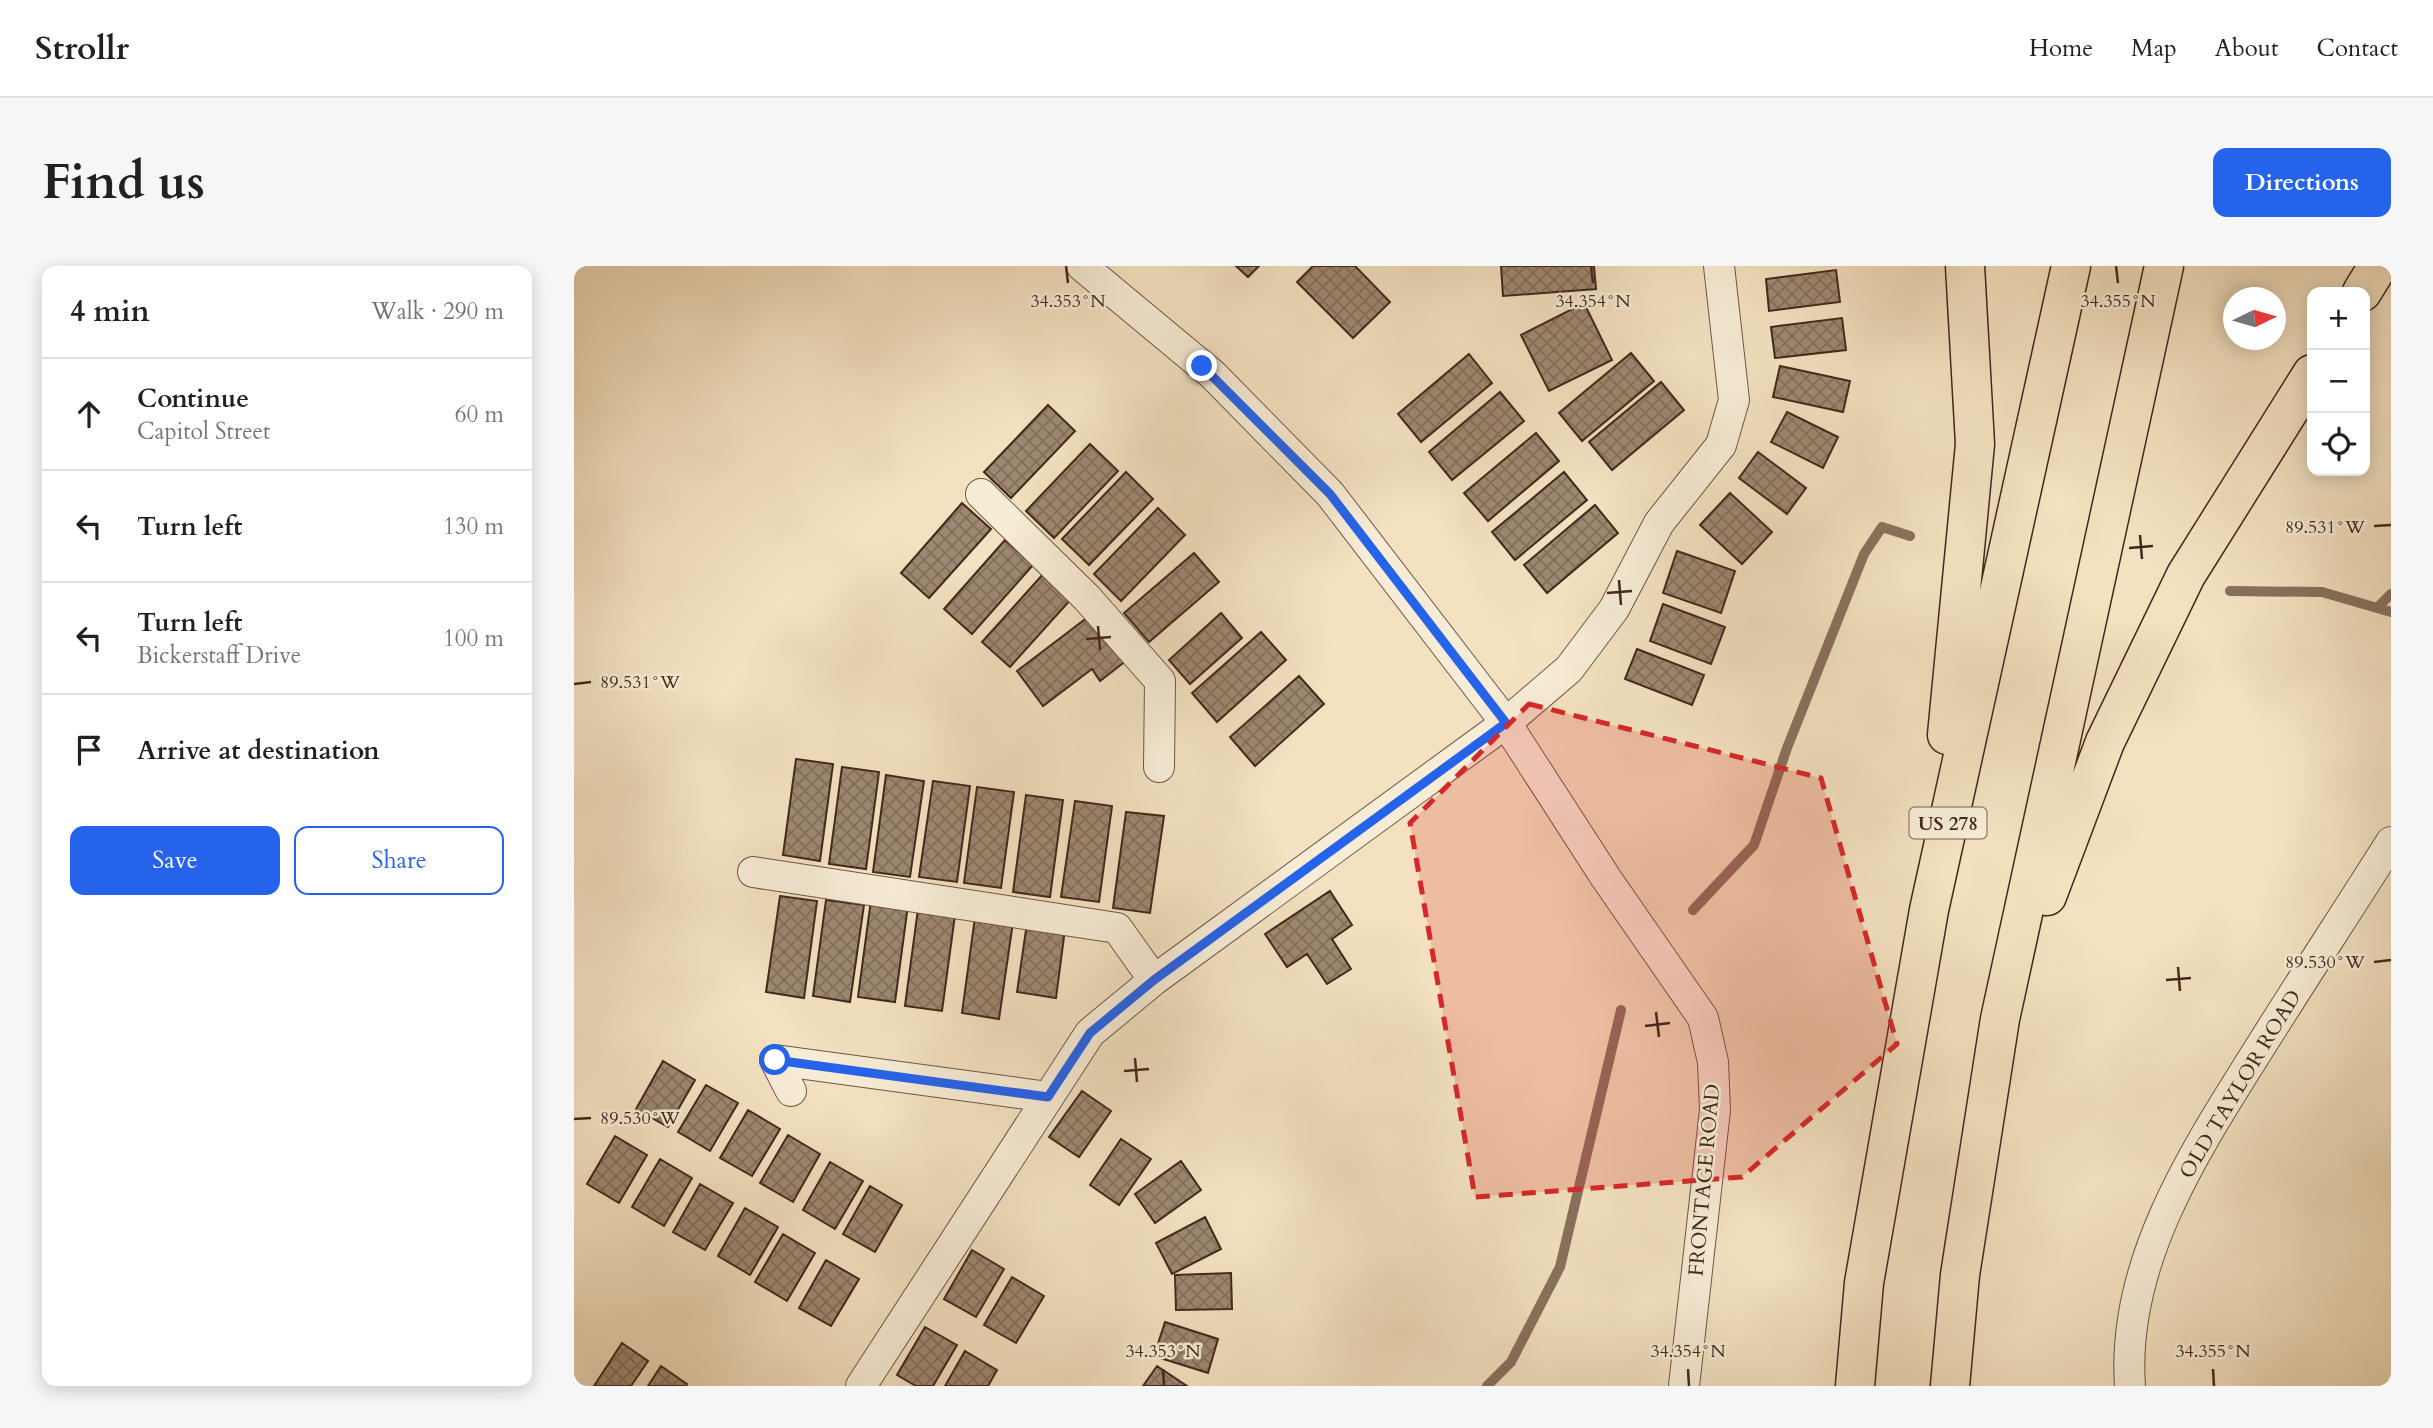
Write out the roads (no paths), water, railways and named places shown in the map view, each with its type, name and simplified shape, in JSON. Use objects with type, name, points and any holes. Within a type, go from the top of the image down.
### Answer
[{"type":"highway","points":[[1929,910],[1975,444],[1965,266]]},
{"type":"highway","name":"US 278","points":[[1855,1386],[1864,1283],[1929,910],[2071,266]]},
{"type":"highway","points":[[1950,1386],[1960,1275],[2000,1019],[2164,266]]},
{"type":"highway","points":[[2365,287],[2378,266]]},
{"type":"highway","points":[[2000,1019],[2105,741],[2186,575],[2307,382]]},
{"type":"street","name":"FRONTAGE ROAD","points":[[1082,266],[1212,374],[1330,494],[1506,723],[1606,878],[1703,1018],[1713,1062],[1715,1110],[1684,1386]]},
{"type":"street","points":[[861,1386],[1090,1033],[1154,980],[1506,723],[1569,669],[1614,609],[1659,523],[1721,445],[1734,400],[1718,266]]},
{"type":"street","points":[[981,494],[1087,598],[1160,681],[1159,767]]},
{"type":"street","name":"OLD TAYLOR ROAD","points":[[2137,1384],[2134,1322],[2152,1243],[2194,1153],[2391,842]]},
{"type":"street","points":[[753,872],[1117,928],[1154,980]]},
{"type":"street","points":[[791,1091],[775,1060],[1048,1097]]},
{"type":"waterway","points":[[1693,910],[1754,845],[1787,748],[1864,554],[1882,527],[1910,536]]},
{"type":"waterway","points":[[2230,591],[2322,592],[2391,612]]},
{"type":"waterway","points":[[2377,608],[2391,594]]},
{"type":"waterway","points":[[1487,1386],[1511,1362],[1560,1267],[1621,1010]]}]
